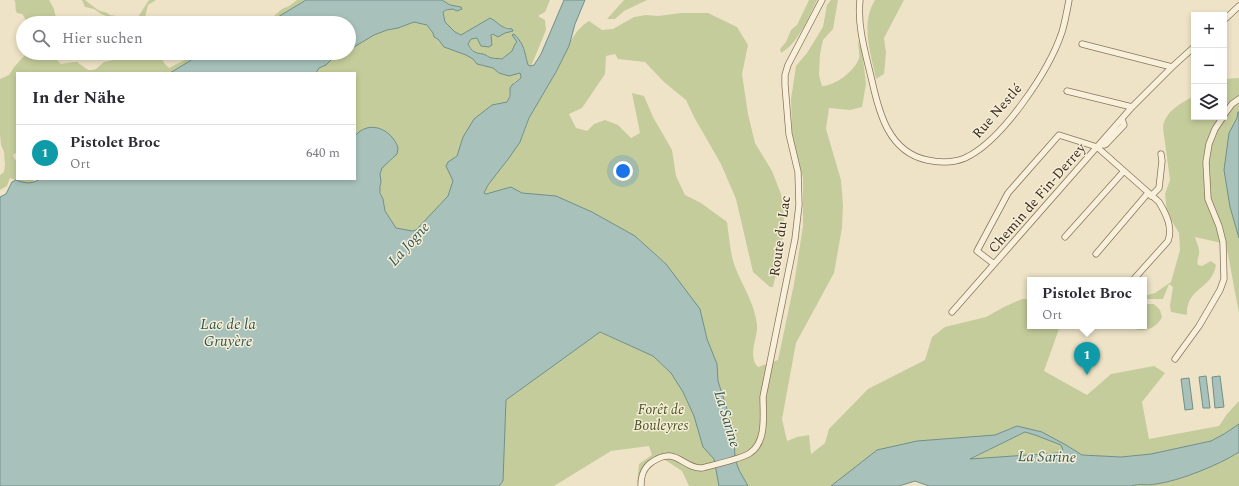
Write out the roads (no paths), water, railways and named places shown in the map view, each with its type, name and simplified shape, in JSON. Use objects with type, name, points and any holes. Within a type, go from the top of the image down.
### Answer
[{"type":"street","name":"Route du Lac","points":[[641,486],[641,476],[646,467],[654,460],[662,457],[674,457],[696,468],[704,467],[746,456],[756,447],[761,435],[763,422],[763,397],[795,239],[799,205],[798,172],[789,134],[785,75],[788,65],[822,0]]},
{"type":"street","name":"Rue Nestlé","points":[[860,0],[860,24],[878,106],[885,125],[892,137],[905,150],[922,159],[941,163],[952,162],[965,158],[978,150],[991,140],[1014,114],[1038,81],[1051,58],[1062,32],[1069,0]]},
{"type":"street","points":[[1227,17],[1239,6]]},
{"type":"street","points":[[1082,44],[1172,67]]},
{"type":"street","name":"Chemin de Fin-Derrey","points":[[952,312],[1132,108],[1193,48]]},
{"type":"street","points":[[1067,90],[1132,108]]},
{"type":"street","points":[[1227,111],[1232,104],[1239,99]]},
{"type":"street","points":[[1175,359],[1199,326],[1220,290],[1224,279],[1223,242],[1219,226],[1208,199],[1206,162],[1209,144],[1221,120]]},
{"type":"street","name":"Chemin de Fin-Derrey","points":[[994,264],[977,251],[1008,193],[1059,135],[1099,145]]},
{"type":"street","points":[[1099,145],[1124,171],[1158,202],[1165,213],[1170,234],[1168,241],[1136,277]]},
{"type":"street","points":[[1096,254],[1150,194],[1160,186],[1162,161],[1160,154]]},
{"type":"street","points":[[1065,237],[1124,171]]},
{"type":"water","name":"Lac de la Gruyère","points":[[306,0],[442,0],[450,5],[461,7],[462,9],[457,11],[453,9],[443,12],[445,22],[455,32],[461,35],[490,18],[502,26],[512,29],[513,31],[498,37],[493,34],[491,35],[492,45],[489,47],[481,46],[477,38],[471,39],[468,44],[474,52],[484,54],[491,58],[502,59],[512,51],[517,42],[512,35],[514,34],[522,45],[528,65],[530,66],[534,65],[541,54],[564,0],[585,0],[575,24],[569,46],[556,72],[529,118],[520,142],[488,185],[484,193],[486,194],[511,187],[522,193],[556,196],[592,212],[635,236],[666,264],[700,309],[707,339],[717,364],[718,381],[734,431],[735,459],[748,486],[719,486],[714,459],[703,447],[694,416],[683,392],[671,373],[653,356],[600,332],[506,400],[503,481],[499,486],[0,486],[0,197],[6,194],[12,182],[16,180],[31,183],[38,180],[356,180],[356,135],[367,128],[373,127],[380,128],[391,136],[398,148],[397,154],[382,168],[380,174],[380,193],[383,199],[385,211],[396,228],[412,231],[416,230],[448,196],[453,181],[446,166],[448,162],[457,156],[463,137],[474,119],[492,105],[507,102],[510,96],[510,88],[521,78],[520,73],[509,76],[499,73],[493,68],[477,64],[473,59],[466,55],[444,47],[438,39],[434,37],[427,25],[414,22],[374,35],[356,46],[356,16],[280,16]]},
{"type":"water","points":[[191,60],[331,60],[326,65],[319,68],[317,72],[172,72]]},
{"type":"water","points":[[1238,112],[1239,238],[1230,207],[1224,170],[1229,133],[1237,118]]},
{"type":"water","points":[[1206,376],[1210,408],[1203,408],[1199,377]]},
{"type":"water","points":[[1220,376],[1224,407],[1215,408],[1212,377]]},
{"type":"water","points":[[1189,378],[1193,409],[1185,410],[1181,379]]},
{"type":"water","name":"La Sarine","points":[[1239,424],[1239,452],[1199,472],[1176,480],[1153,485],[929,486],[915,481],[899,486],[831,486],[877,450],[917,441],[995,435],[1017,426],[1042,432],[1082,455],[1121,457],[1151,454],[1211,441]],"holes":[[[1025,432],[1061,445],[1063,450],[1057,453],[970,459]]]},
{"type":"place","name":"Pistolet Broc","points":[[1087,375]]},
{"type":"water label","name":"La Jogne","points":[[409,244]]},
{"type":"park label","name":"Forêt de Bouleyres","points":[[661,418]]}]
